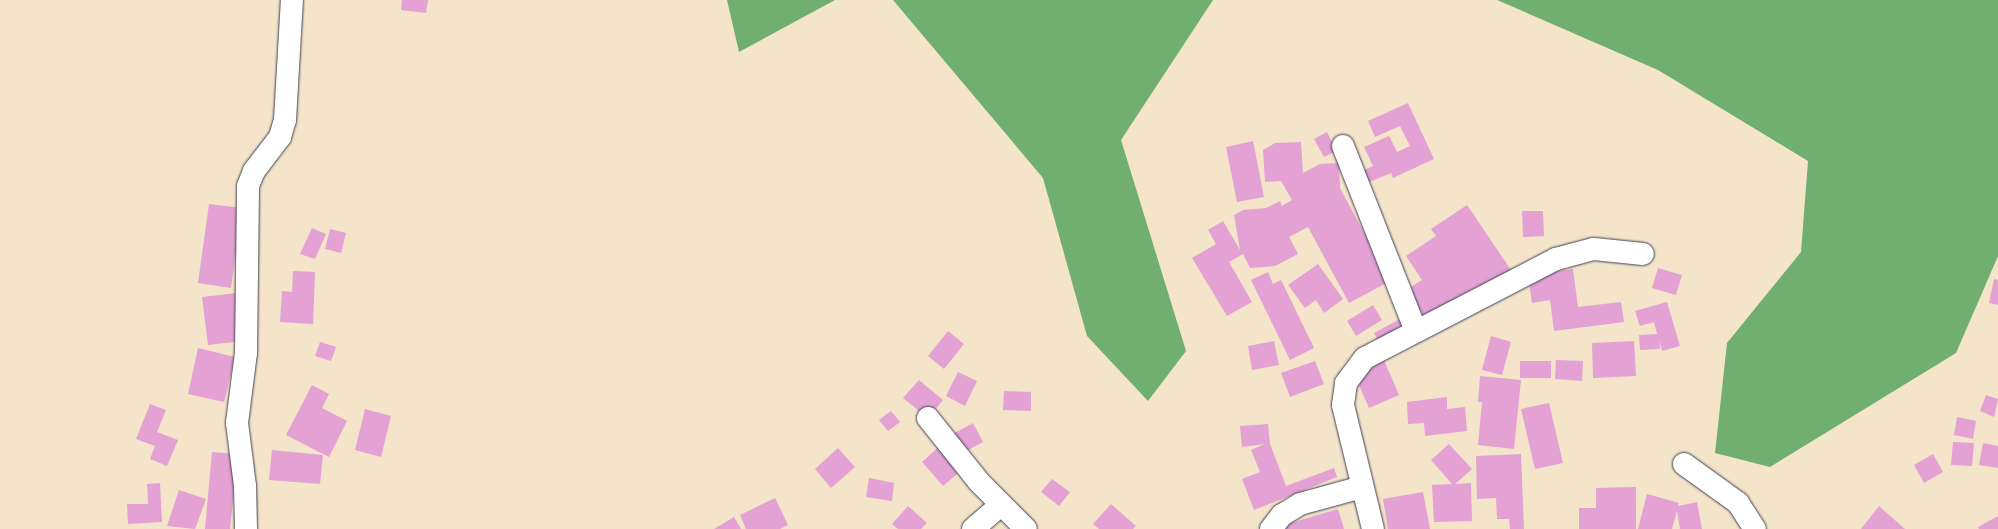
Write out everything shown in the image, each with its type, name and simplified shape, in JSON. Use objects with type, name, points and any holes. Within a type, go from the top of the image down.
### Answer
[{"type":"street","points":[[246,529],[244,472],[237,423],[246,353],[248,186],[280,137],[285,120],[292,0]]},
{"type":"street","points":[[1344,146],[1416,331]]},
{"type":"street","points":[[1373,529],[1343,405],[1346,383],[1365,358],[1556,259],[1594,249],[1643,254]]},
{"type":"street","points":[[928,418],[1001,505],[1026,529]]},
{"type":"street","points":[[1684,464],[1738,503],[1755,529]]},
{"type":"street","points":[[1271,529],[1282,515],[1300,504],[1362,487]]},
{"type":"street","points":[[973,529],[1001,505]]},
{"type":"green space","points":[[727,0],[835,0],[739,52]]},
{"type":"green space","points":[[893,0],[1213,0],[1121,140],[1186,351],[1148,401],[1087,336],[1043,178]]},
{"type":"green space","points":[[1497,0],[1998,0],[1998,256],[1956,353],[1770,467],[1715,453],[1727,343],[1801,252],[1808,161],[1658,70]]},
{"type":"building","points":[[402,0],[428,0],[426,13],[401,10]]},
{"type":"building","points":[[1408,103],[1434,159],[1393,178],[1391,173],[1367,183],[1362,171],[1373,166],[1364,147],[1389,136],[1397,152],[1410,146],[1400,126],[1375,137],[1368,121]]},
{"type":"building","points":[[1327,132],[1336,151],[1324,157],[1314,139]]},
{"type":"building","points":[[1253,141],[1264,197],[1237,202],[1226,147]]},
{"type":"building","points":[[1301,142],[1303,173],[1320,164],[1339,163],[1340,188],[1390,281],[1349,303],[1308,227],[1289,237],[1298,254],[1275,266],[1250,268],[1243,254],[1229,262],[1252,302],[1227,316],[1192,258],[1216,244],[1208,230],[1223,221],[1240,250],[1234,215],[1243,210],[1266,208],[1280,201],[1282,206],[1292,200],[1281,181],[1265,182],[1263,150],[1275,143]]},
{"type":"building","points":[[209,204],[242,208],[231,288],[198,283]]},
{"type":"building","points":[[1467,205],[1511,270],[1430,325],[1406,290],[1422,280],[1406,256],[1436,236],[1431,229]]},
{"type":"building","points":[[1522,211],[1543,211],[1544,236],[1523,237]]},
{"type":"building","points":[[312,228],[326,234],[315,259],[300,254]]},
{"type":"building","points":[[330,229],[346,233],[341,253],[325,249]]},
{"type":"building","points":[[1318,264],[1343,299],[1324,313],[1316,300],[1305,308],[1288,285]]},
{"type":"building","points":[[1658,268],[1682,275],[1676,295],[1652,288]]},
{"type":"building","points":[[1573,269],[1578,307],[1621,302],[1624,322],[1554,331],[1550,300],[1532,303],[1528,275]]},
{"type":"building","points":[[293,271],[315,272],[313,324],[280,322],[282,291],[292,292]]},
{"type":"building","points":[[1268,272],[1273,284],[1281,280],[1314,348],[1290,360],[1251,280]]},
{"type":"building","points":[[1994,279],[1998,280],[1998,305],[1989,303]]},
{"type":"building","points":[[237,293],[243,341],[208,345],[202,297]]},
{"type":"building","points":[[1667,302],[1680,346],[1662,351],[1659,340],[1660,349],[1640,350],[1639,335],[1657,334],[1654,322],[1640,326],[1635,311]]},
{"type":"building","points":[[1373,305],[1382,320],[1356,336],[1347,321]]},
{"type":"building","points":[[1400,319],[1410,337],[1384,351],[1374,333]]},
{"type":"building","points":[[948,331],[964,344],[944,369],[928,356]]},
{"type":"building","points":[[1491,336],[1511,342],[1502,375],[1482,370]]},
{"type":"building","points":[[1274,341],[1279,365],[1252,370],[1248,346]]},
{"type":"building","points":[[1634,341],[1636,376],[1593,378],[1592,343]]},
{"type":"building","points":[[320,342],[336,347],[331,361],[315,356]]},
{"type":"building","points":[[198,348],[235,357],[224,402],[188,394]]},
{"type":"building","points":[[1384,360],[1399,395],[1369,408],[1354,374]]},
{"type":"building","points":[[1556,360],[1583,361],[1582,381],[1555,379]]},
{"type":"building","points":[[1315,361],[1324,384],[1290,397],[1281,373]]},
{"type":"building","points":[[1520,361],[1551,361],[1551,378],[1520,378]]},
{"type":"building","points":[[958,372],[977,381],[965,406],[946,396]]},
{"type":"building","points":[[1480,376],[1521,380],[1514,449],[1478,445],[1482,402],[1478,402]]},
{"type":"building","points":[[919,380],[943,400],[928,418],[903,398]]},
{"type":"building","points":[[312,385],[329,394],[322,408],[347,421],[329,457],[286,435]]},
{"type":"building","points":[[1004,391],[1031,392],[1031,411],[1003,410]]},
{"type":"building","points":[[1986,395],[1998,399],[1994,417],[1980,411]]},
{"type":"building","points":[[1447,397],[1447,409],[1465,407],[1467,431],[1425,436],[1424,423],[1408,424],[1407,402]]},
{"type":"building","points":[[1549,403],[1563,463],[1535,469],[1521,409]]},
{"type":"building","points":[[150,404],[166,410],[157,432],[178,440],[167,466],[150,459],[155,446],[136,439]]},
{"type":"building","points":[[365,409],[391,416],[381,457],[355,450]]},
{"type":"building","points":[[891,411],[900,422],[888,431],[879,420]]},
{"type":"building","points":[[1957,417],[1976,421],[1973,439],[1954,435]]},
{"type":"building","points":[[973,423],[983,442],[961,454],[951,435]]},
{"type":"building","points":[[1268,424],[1270,444],[1286,486],[1334,468],[1337,477],[1254,510],[1242,479],[1260,472],[1251,450],[1265,444],[1242,447],[1240,426]]},
{"type":"building","points":[[1953,442],[1974,443],[1972,466],[1951,465]]},
{"type":"building","points":[[943,443],[964,468],[943,486],[922,462]]},
{"type":"building","points":[[1983,443],[1998,446],[1998,468],[1979,465]]},
{"type":"building","points":[[1449,444],[1472,469],[1455,484],[1471,483],[1472,521],[1434,522],[1432,485],[1452,484],[1431,460]]},
{"type":"building","points":[[838,448],[855,467],[831,488],[815,469]]},
{"type":"building","points":[[272,450],[323,455],[320,484],[269,480]]},
{"type":"building","points":[[212,452],[238,454],[230,529],[205,529]]},
{"type":"building","points":[[1521,454],[1524,529],[1510,529],[1509,519],[1497,519],[1496,498],[1477,499],[1476,456]]},
{"type":"building","points":[[1933,454],[1943,472],[1924,483],[1914,465]]},
{"type":"building","points":[[869,478],[894,483],[892,501],[866,497]]},
{"type":"building","points":[[1052,479],[1070,492],[1059,506],[1041,492]]},
{"type":"building","points":[[160,483],[162,522],[128,524],[127,504],[148,504],[147,484]]},
{"type":"building","points":[[1636,487],[1636,529],[1579,529],[1579,508],[1596,508],[1596,488]]},
{"type":"building","points":[[179,490],[206,499],[195,529],[167,526]]},
{"type":"building","points":[[1423,492],[1430,529],[1388,529],[1383,499]]},
{"type":"building","points":[[1647,494],[1679,503],[1678,506],[1697,502],[1702,529],[1680,529],[1677,511],[1672,529],[1638,529]]},
{"type":"building","points":[[775,498],[788,525],[780,529],[746,529],[740,515]]},
{"type":"building","points":[[1111,504],[1136,526],[1133,529],[1099,529],[1093,524]]},
{"type":"building","points":[[908,506],[927,523],[921,529],[898,529],[892,524]]},
{"type":"building","points":[[1879,506],[1905,529],[1861,529]]},
{"type":"building","points":[[1338,509],[1344,529],[1271,529]]},
{"type":"building","points":[[1998,516],[1998,529],[1979,529],[1978,527]]},
{"type":"building","points":[[734,517],[741,529],[714,529]]}]
